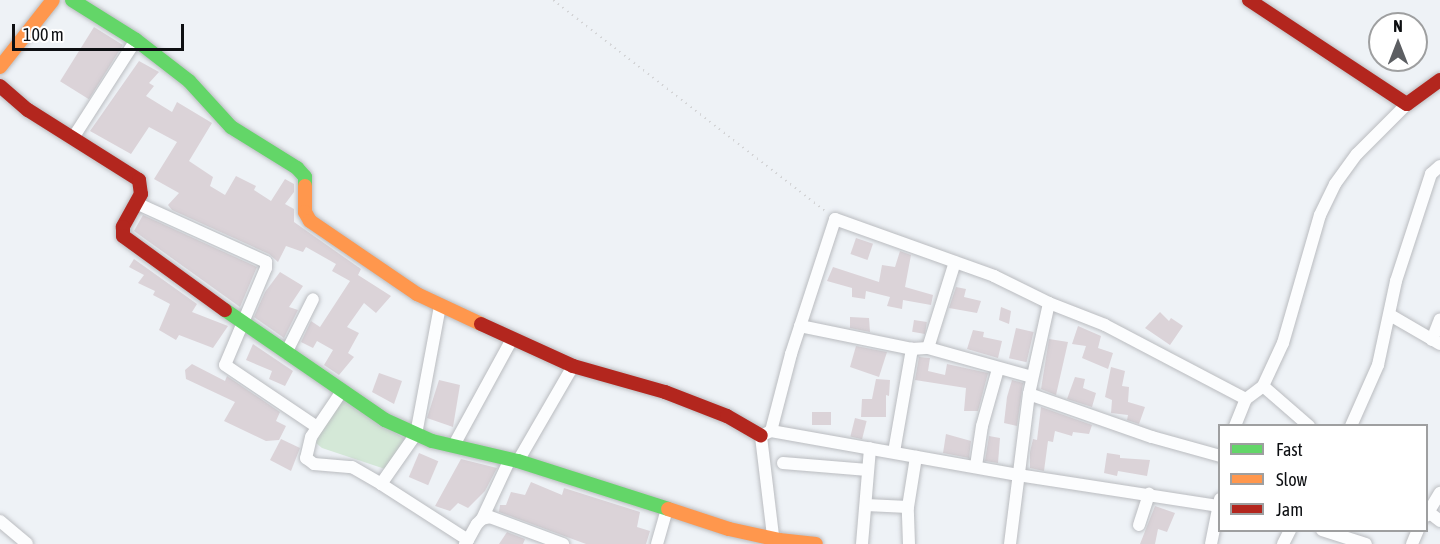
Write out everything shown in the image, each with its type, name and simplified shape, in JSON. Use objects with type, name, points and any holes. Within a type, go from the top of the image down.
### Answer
[{"type":"street","points":[[0,67],[53,0]]},
{"type":"street","points":[[72,0],[136,40],[189,81],[231,127],[303,173],[306,184],[305,212],[314,225],[417,294],[573,366],[674,395],[766,434],[870,448],[1018,475],[1218,503]]},
{"type":"street","points":[[1249,0],[1407,104]]},
{"type":"street","points":[[73,138],[136,40]]},
{"type":"street","points":[[1236,424],[1246,399],[1263,386],[1283,343],[1320,215],[1335,184],[1358,154],[1407,104],[1440,80]]},
{"type":"street","points":[[0,86],[28,110],[140,180],[142,189],[125,220],[123,236],[286,353],[385,420],[416,435],[514,460],[774,542],[816,544]]},
{"type":"street","points":[[1352,424],[1378,365],[1396,281],[1431,174],[1440,166]]},
{"type":"street","points":[[136,203],[266,262],[266,268],[226,361],[227,368],[318,427]]},
{"type":"street","points":[[774,542],[766,434],[835,219],[994,276],[1049,303],[1105,324],[1246,399]]},
{"type":"street","points":[[927,348],[955,262]]},
{"type":"street","points":[[286,353],[313,299]]},
{"type":"street","points":[[1010,544],[1029,394],[1049,303]]},
{"type":"street","points":[[381,484],[416,435],[440,306]]},
{"type":"street","points":[[1390,315],[1436,342],[1440,319]]},
{"type":"street","points":[[800,326],[912,349],[927,348],[1032,377]]},
{"type":"street","points":[[454,445],[512,339]]},
{"type":"street","points":[[894,452],[912,349]]},
{"type":"street","points":[[342,391],[307,448],[308,461],[352,467],[466,542],[573,366]]},
{"type":"street","points":[[976,466],[982,426],[998,369]]},
{"type":"street","points":[[1263,386],[1307,424]]},
{"type":"street","points":[[1029,394],[1152,437],[1218,455]]},
{"type":"street","points":[[862,544],[870,448]]},
{"type":"street","points":[[909,544],[908,507],[916,457]]},
{"type":"street","points":[[783,462],[868,470]]},
{"type":"street","points":[[1428,511],[1440,493]]},
{"type":"street","points":[[1139,525],[1149,494]]},
{"type":"street","points":[[866,505],[908,507]]},
{"type":"street","points":[[1211,544],[1218,508]]},
{"type":"street","points":[[657,544],[667,509]]},
{"type":"street","points":[[482,519],[492,518],[561,544]]},
{"type":"street","points":[[0,521],[27,544]]},
{"type":"street","points":[[1326,532],[1366,544]]},
{"type":"path","points":[[553,0],[835,219]]},
{"type":"green space","points":[[342,397],[405,439],[385,469],[322,448],[316,443],[324,421]]},
{"type":"building","points":[[94,27],[123,45],[89,99],[60,81]]},
{"type":"building","points":[[139,61],[159,72],[149,83],[154,86],[146,96],[172,112],[177,102],[212,123],[189,161],[213,177],[210,186],[225,195],[236,176],[256,186],[254,190],[271,201],[285,179],[294,184],[294,192],[285,204],[294,209],[294,222],[361,269],[358,275],[391,296],[376,313],[364,303],[347,327],[359,333],[348,353],[354,357],[339,375],[324,365],[333,350],[317,341],[313,348],[301,342],[311,321],[320,327],[350,281],[332,271],[336,264],[306,247],[303,252],[286,246],[278,262],[269,254],[172,210],[168,205],[179,193],[154,179],[177,142],[149,127],[131,154],[90,131]]},
{"type":"building","points":[[143,215],[257,267],[240,307],[134,231]]},
{"type":"building","points":[[856,238],[873,244],[867,260],[850,254]]},
{"type":"building","points":[[900,251],[911,255],[905,287],[933,295],[931,305],[903,300],[902,309],[887,306],[890,297],[866,291],[865,299],[852,297],[852,288],[827,281],[833,267],[879,282],[882,265],[895,267]]},
{"type":"building","points":[[134,259],[197,304],[192,312],[228,326],[213,348],[179,335],[176,340],[159,330],[170,304],[153,295],[155,291],[138,283],[144,275],[129,267]]},
{"type":"building","points":[[280,272],[303,286],[289,307],[298,310],[284,338],[254,317],[265,292]]},
{"type":"building","points":[[956,287],[966,289],[964,297],[981,301],[977,313],[949,308]]},
{"type":"building","points":[[1001,307],[1011,311],[1009,324],[999,320]]},
{"type":"building","points":[[1160,312],[1169,321],[1171,318],[1183,326],[1170,345],[1145,328]]},
{"type":"building","points":[[850,317],[869,318],[870,332],[850,328]]},
{"type":"building","points":[[914,320],[927,322],[925,334],[912,332]]},
{"type":"building","points":[[1078,326],[1101,336],[1098,348],[1113,353],[1108,369],[1082,358],[1086,346],[1072,344]]},
{"type":"building","points":[[1016,328],[1034,332],[1027,362],[1009,358]]},
{"type":"building","points":[[973,330],[984,332],[983,337],[1002,341],[998,358],[967,349]]},
{"type":"building","points":[[1049,339],[1068,342],[1056,395],[1041,389]]},
{"type":"building","points":[[253,344],[293,371],[285,386],[269,379],[272,371],[246,360]]},
{"type":"building","points":[[856,346],[887,352],[879,377],[850,367]]},
{"type":"building","points":[[919,357],[930,358],[928,371],[945,375],[947,364],[988,373],[978,411],[964,411],[966,388],[915,380]]},
{"type":"building","points":[[192,364],[225,381],[227,376],[280,412],[276,421],[286,426],[279,440],[266,441],[224,421],[235,402],[186,379],[185,370]]},
{"type":"building","points":[[1111,367],[1125,371],[1122,386],[1129,387],[1128,402],[1145,407],[1139,424],[1127,420],[1128,415],[1111,413],[1112,400],[1105,397]]},
{"type":"building","points":[[379,373],[402,381],[394,404],[372,392]]},
{"type":"building","points":[[1075,377],[1085,379],[1083,388],[1096,393],[1092,407],[1067,399]]},
{"type":"building","points":[[876,379],[890,380],[889,396],[886,395],[886,417],[861,417],[862,399],[872,399]]},
{"type":"building","points":[[439,380],[460,385],[453,427],[427,418]]},
{"type":"building","points":[[1012,380],[1023,383],[1017,426],[1004,423],[1007,397]]},
{"type":"building","points":[[1041,407],[1092,425],[1089,434],[1073,432],[1072,436],[1055,431],[1053,442],[1048,441],[1044,471],[1030,468],[1030,452],[1033,439],[1037,440]]},
{"type":"building","points":[[812,412],[831,412],[831,425],[812,425]]},
{"type":"building","points":[[855,418],[867,421],[862,439],[850,436]]},
{"type":"building","points":[[946,434],[971,441],[969,458],[943,453]]},
{"type":"building","points":[[989,436],[1000,438],[998,463],[985,461]]},
{"type":"building","points":[[281,439],[300,448],[291,471],[270,460]]},
{"type":"building","points":[[419,453],[438,461],[428,485],[409,477]]},
{"type":"building","points":[[1107,453],[1120,455],[1120,458],[1150,460],[1147,476],[1118,471],[1117,476],[1104,473]]},
{"type":"building","points":[[461,459],[497,468],[485,491],[468,508],[458,503],[450,511],[435,506]]},
{"type":"building","points":[[531,482],[562,495],[564,488],[640,512],[637,527],[650,531],[646,544],[586,544],[499,512],[500,505],[506,505],[511,492],[525,495]]},
{"type":"building","points":[[1155,506],[1175,513],[1167,532],[1158,529],[1155,544],[1140,544]]},
{"type":"building","points":[[507,532],[525,539],[523,544],[499,544]]},
{"type":"traffic: fast","points":[[72,0],[136,40],[189,81],[231,127],[297,168],[305,177],[305,186]]},
{"type":"traffic: fast","points":[[225,310],[385,420],[432,441],[518,461],[668,509]]},
{"type":"traffic: slow","points":[[0,67],[53,0]]},
{"type":"traffic: slow","points":[[305,186],[305,212],[310,221],[417,294],[481,324]]},
{"type":"traffic: slow","points":[[668,509],[729,529],[779,540],[816,544]]},
{"type":"traffic: jam","points":[[1249,0],[1407,104],[1440,80]]},
{"type":"traffic: jam","points":[[0,86],[28,110],[139,180],[141,194],[123,227],[123,236],[225,310]]},
{"type":"traffic: jam","points":[[481,324],[573,366],[665,392],[727,416],[761,436]]}]
